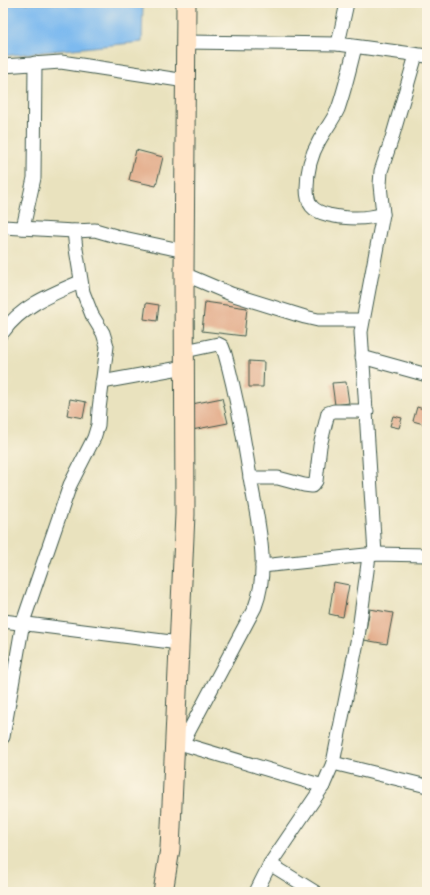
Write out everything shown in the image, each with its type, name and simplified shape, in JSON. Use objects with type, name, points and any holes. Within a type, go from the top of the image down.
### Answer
[{"type":"street","points":[[163,892],[170,849],[179,743],[179,643],[185,514],[184,274],[186,3]]},
{"type":"street","points":[[338,44],[347,3]]},
{"type":"street","points":[[185,42],[338,44],[421,55],[381,171],[380,185],[383,214],[373,273],[362,320],[362,357],[367,411],[372,555],[358,637],[333,763],[323,786],[270,864],[256,892]]},
{"type":"street","points":[[355,47],[337,109],[319,140],[310,160],[307,177],[307,197],[310,205],[314,209],[332,215],[356,219],[371,218],[383,214]]},
{"type":"street","points":[[3,66],[61,62],[186,82]]},
{"type":"street","points":[[23,228],[34,178],[35,64]]},
{"type":"street","points":[[3,227],[74,231],[96,230],[142,242],[185,250]]},
{"type":"street","points":[[3,737],[23,622],[70,485],[94,438],[98,425],[107,346],[106,340],[92,315],[80,282],[74,231]]},
{"type":"street","points":[[184,274],[231,294],[297,315],[318,320],[362,320]]},
{"type":"street","points":[[3,332],[17,317],[36,302],[80,282]]},
{"type":"street","points":[[102,382],[185,359],[212,345],[222,346],[240,416],[259,533],[262,566],[259,596],[255,607],[179,743]]},
{"type":"street","points":[[362,357],[427,375]]},
{"type":"street","points":[[250,478],[278,478],[312,486],[316,481],[320,446],[328,413],[334,410],[367,411]]},
{"type":"street","points":[[262,566],[372,555],[427,555]]},
{"type":"street","points":[[3,621],[23,622],[179,643]]},
{"type":"street","points":[[179,743],[323,786]]},
{"type":"street","points":[[333,763],[427,786]]},
{"type":"street","points":[[270,864],[315,892]]},
{"type":"water","points":[[3,3],[143,3],[142,42],[3,56]]},
{"type":"building","points":[[136,150],[163,157],[156,186],[129,180]]},
{"type":"building","points":[[205,302],[247,308],[244,336],[202,331]]},
{"type":"building","points":[[146,303],[159,305],[157,321],[144,319]]},
{"type":"building","points":[[249,361],[264,362],[263,387],[249,387]]},
{"type":"building","points":[[346,382],[349,403],[335,405],[332,383]]},
{"type":"building","points":[[222,398],[228,423],[192,430],[187,405]]},
{"type":"building","points":[[70,399],[86,402],[83,418],[67,415]]},
{"type":"building","points":[[417,407],[427,410],[427,425],[413,421]]},
{"type":"building","points":[[393,416],[402,418],[399,428],[390,426]]},
{"type":"building","points":[[334,582],[349,585],[343,617],[329,614]]},
{"type":"building","points":[[370,609],[393,613],[387,644],[364,640]]}]
